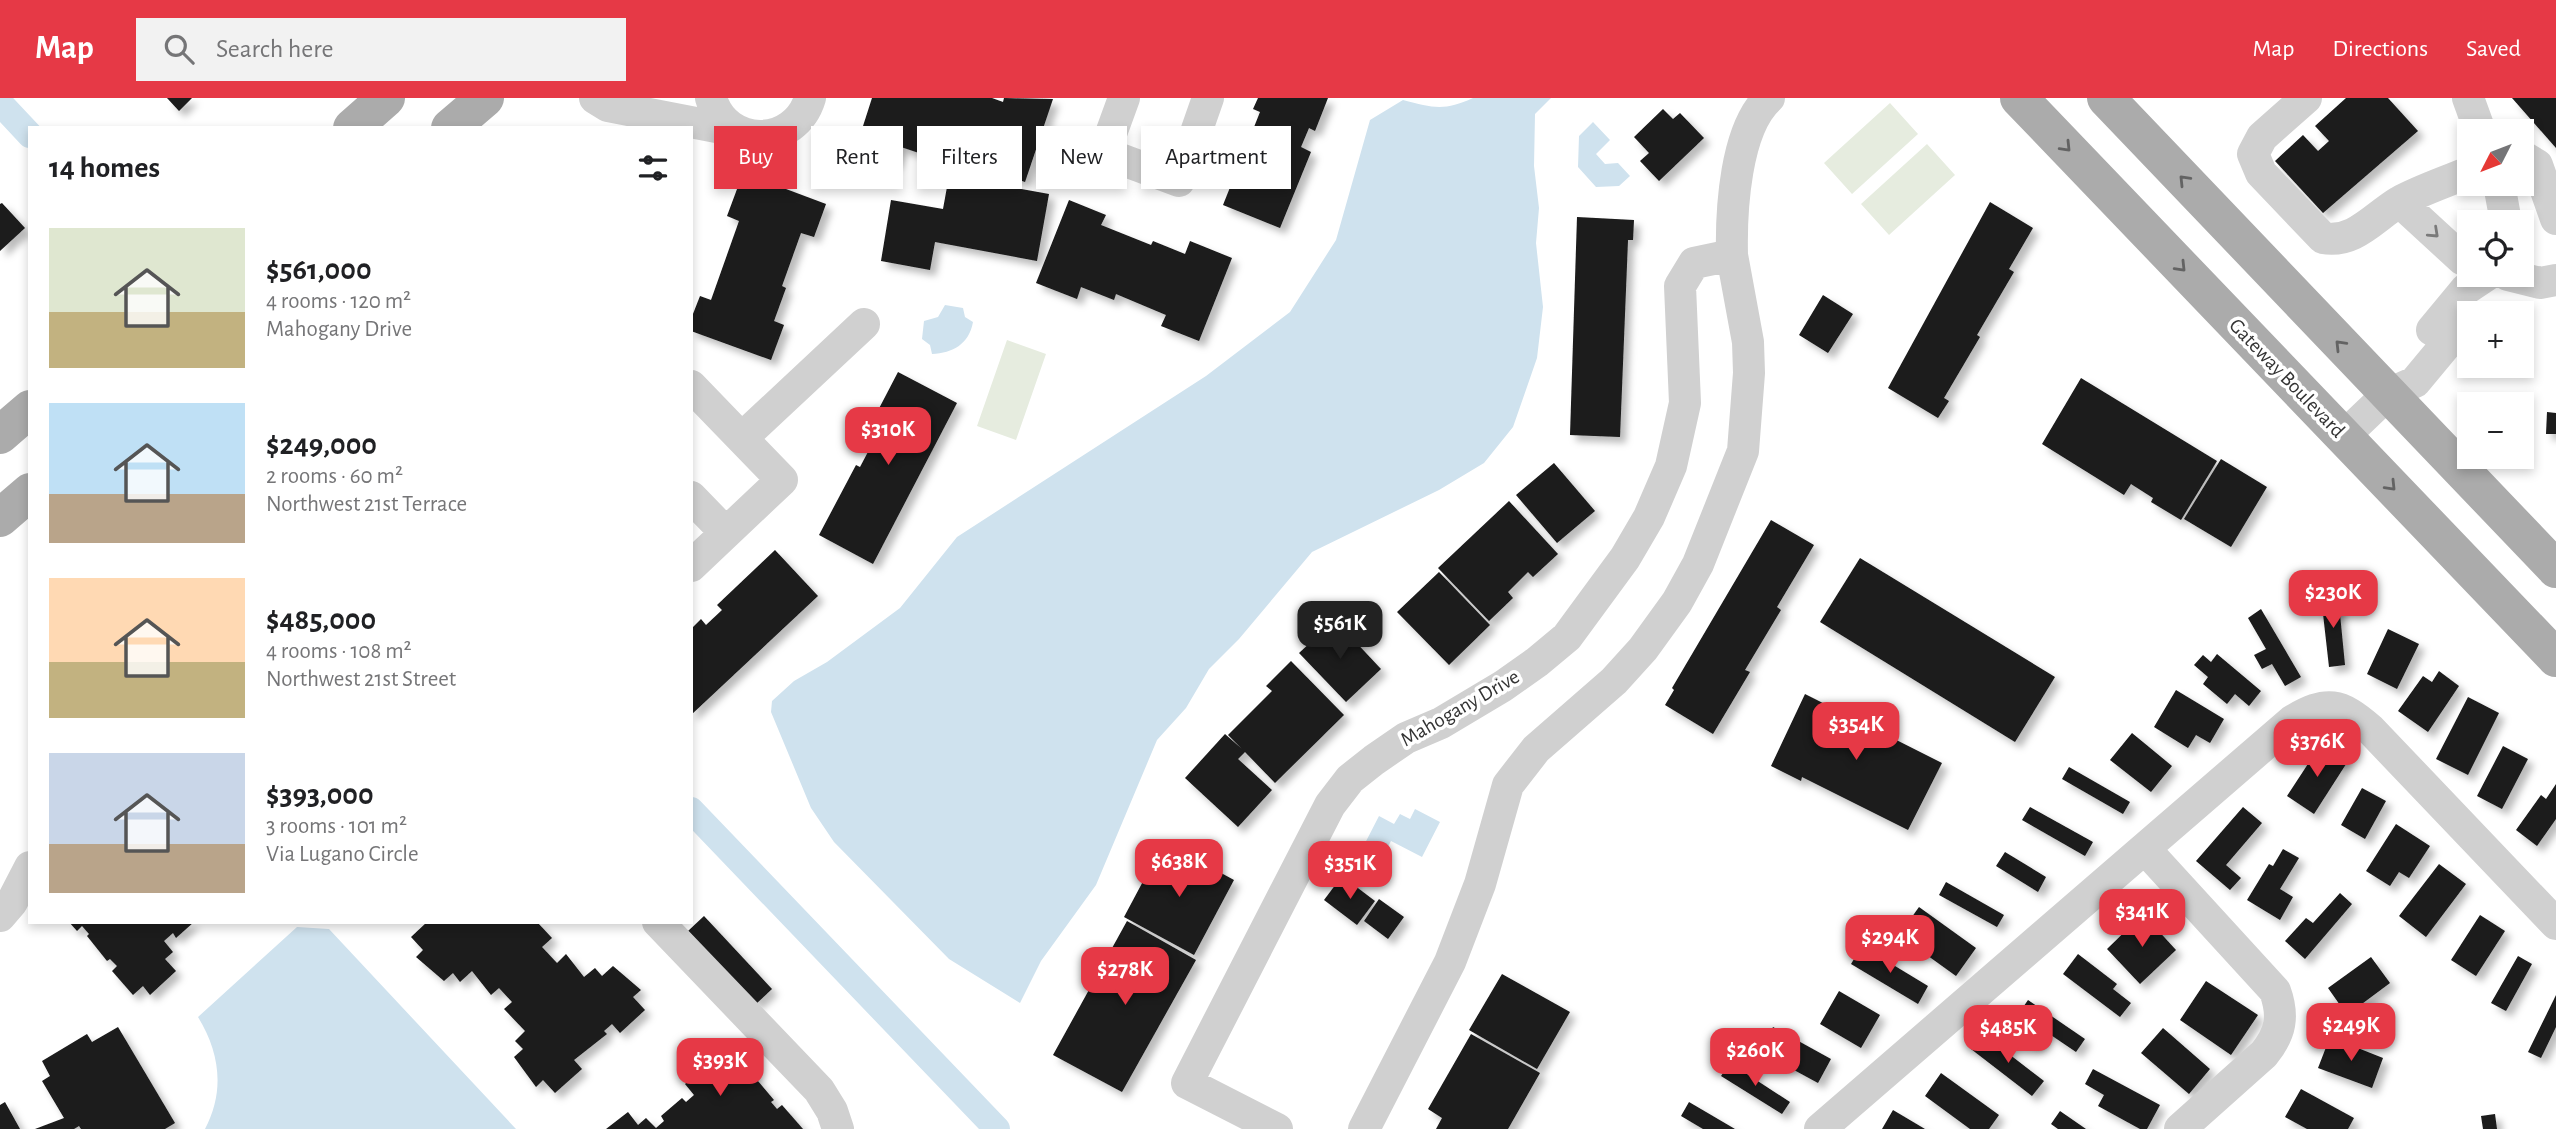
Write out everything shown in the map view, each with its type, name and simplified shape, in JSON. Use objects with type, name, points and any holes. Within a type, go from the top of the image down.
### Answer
[{"type":"main road","points":[[354,126],[386,98]]},
{"type":"main road","points":[[452,126],[485,98]]},
{"type":"main road","name":"Gateway Boulevard","points":[[2019,98],[2556,658]]},
{"type":"main road","points":[[2106,98],[2556,569]]},
{"type":"main road","points":[[0,435],[28,411]]},
{"type":"main road","points":[[0,518],[28,494]]},
{"type":"street","points":[[595,98],[608,106],[714,126]]},
{"type":"street","points":[[711,98],[722,120],[730,126]]},
{"type":"street","points":[[792,126],[797,122],[810,98]]},
{"type":"street","points":[[1124,98],[1104,153],[1179,181],[1208,98]]},
{"type":"street","points":[[2306,98],[2262,137],[2253,154],[2261,173],[2323,238],[2337,240],[2354,234],[2400,202],[2457,177]]},
{"type":"street","points":[[2468,98],[2476,119]]},
{"type":"street","points":[[1364,1129],[1450,961],[1480,884],[1508,785],[1536,749],[1614,681],[1643,649],[1676,602],[1698,564],[1743,451],[1749,373],[1748,342],[1732,255],[1731,224],[1737,170],[1758,101]]},
{"type":"street","points":[[2534,163],[2537,165],[2556,219]]},
{"type":"street","points":[[2400,202],[2457,255]]},
{"type":"street","name":"Mahogany Drive","points":[[1277,1129],[1187,1083],[1245,966],[1329,805],[1350,779],[1406,738],[1441,723],[1537,662],[1567,637],[1597,600],[1650,517],[1671,466],[1685,402],[1680,286],[1694,263],[1732,255]]},
{"type":"street","points":[[2534,282],[2556,280]]},
{"type":"street","points":[[2343,437],[2388,394],[2409,357],[2469,287]]},
{"type":"street","points":[[742,438],[864,324]]},
{"type":"street","points":[[2388,394],[2415,382],[2457,332]]},
{"type":"street","points":[[693,388],[782,480],[693,564]]},
{"type":"street","points":[[693,499],[726,533]]},
{"type":"street","points":[[1820,1129],[2292,721],[2311,709],[2332,706],[2350,712],[2370,729],[2556,924]]},
{"type":"street","points":[[2145,849],[2275,991],[2280,1007],[2278,1033],[2264,1054],[2180,1129]]},
{"type":"street","points":[[4,904],[28,870]]},
{"type":"street","points":[[659,924],[819,1090],[832,1111],[838,1129]]},
{"type":"shaded area","points":[[1890,103],[1918,134],[1852,194],[1824,163]]},
{"type":"shaded area","points":[[1927,144],[1955,175],[1889,235],[1861,204]]},
{"type":"shaded area","points":[[1007,340],[1046,354],[1016,440],[977,426]]},
{"type":"water","points":[[1473,98],[1551,98],[1535,114],[1534,166],[1539,208],[1536,243],[1543,307],[1537,358],[1513,427],[1484,463],[1439,490],[1312,552],[1239,639],[1209,669],[1186,708],[1157,740],[1096,885],[1041,961],[1020,1003],[949,959],[834,842],[811,808],[771,712],[772,701],[794,681],[827,662],[900,608],[957,537],[1206,376],[1290,312],[1336,240],[1370,120],[1403,100],[1439,107]]},
{"type":"water","points":[[1593,122],[1610,140],[1596,154],[1605,164],[1618,163],[1630,176],[1619,186],[1596,187],[1578,167],[1579,136]]},
{"type":"water","points":[[945,305],[963,308],[965,317],[973,322],[971,330],[959,346],[947,352],[932,354],[930,345],[922,339],[924,321],[938,317]]},
{"type":"water","points":[[1415,809],[1440,822],[1422,857],[1391,841],[1380,862],[1361,851],[1379,816],[1394,824],[1400,814],[1410,819]]},
{"type":"water","points":[[297,927],[329,929],[516,1129],[205,1129],[215,1101],[217,1072],[211,1044],[198,1017]]},
{"type":"building","points":[[167,98],[192,98],[179,111]]},
{"type":"building","points":[[872,98],[992,98],[1003,102],[1004,98],[1053,99],[1044,126],[1036,126],[1036,149],[1025,182],[1022,181],[1022,126],[917,126],[917,152],[903,148],[903,126],[863,126]]},
{"type":"building","points":[[1258,98],[1328,98],[1315,131],[1309,128],[1301,147],[1311,152],[1280,228],[1223,205],[1229,189],[1291,189],[1291,126],[1254,126],[1260,112],[1253,109]]},
{"type":"building","points":[[2346,98],[2388,98],[2418,131],[2323,213],[2275,161],[2303,135],[2318,151],[2329,141],[2315,126]]},
{"type":"building","points":[[2512,98],[2556,98],[2556,148],[2534,123],[2534,119],[2530,119]]},
{"type":"building","points":[[1663,109],[1673,119],[1680,113],[1704,138],[1659,181],[1640,161],[1649,153],[1634,137]]},
{"type":"building","points":[[737,189],[786,189],[826,204],[814,237],[801,233],[782,286],[786,288],[774,321],[784,325],[771,360],[693,332],[693,314],[700,296],[711,300],[739,221],[727,216]]},
{"type":"building","points":[[947,189],[1021,189],[1049,194],[1037,261],[935,242],[930,270],[881,261],[891,200],[943,209]]},
{"type":"building","points":[[1069,200],[1106,215],[1101,225],[1151,245],[1153,241],[1185,254],[1190,241],[1232,258],[1199,341],[1161,326],[1166,315],[1116,294],[1114,300],[1081,287],[1077,299],[1036,283]]},
{"type":"building","points":[[1990,202],[2033,228],[2009,269],[2014,272],[1977,335],[1980,337],[1944,398],[1949,401],[1938,418],[1888,388]]},
{"type":"building","points":[[2,203],[25,228],[0,251],[0,204]]},
{"type":"building","points":[[1577,217],[1634,220],[1633,240],[1628,240],[1620,437],[1570,435]]},
{"type":"building","points":[[1823,295],[1853,314],[1828,353],[1799,335]]},
{"type":"building","points":[[898,372],[957,403],[873,564],[819,535],[856,465],[860,467],[869,450],[860,445]]},
{"type":"building","points":[[2081,378],[2217,461],[2181,520],[2151,502],[2153,498],[2131,484],[2124,495],[2042,444]]},
{"type":"building","points":[[2547,412],[2556,413],[2556,434],[2546,434]]},
{"type":"building","points":[[2221,459],[2267,487],[2231,547],[2184,519]]},
{"type":"building","points":[[1554,463],[1595,511],[1557,543],[1516,495]]},
{"type":"building","points":[[1509,501],[1558,554],[1533,577],[1528,572],[1508,592],[1513,598],[1489,621],[1438,568]]},
{"type":"building","points":[[1771,520],[1814,545],[1777,607],[1781,610],[1745,670],[1750,672],[1713,734],[1665,705],[1674,690],[1672,688]]},
{"type":"building","points":[[775,550],[818,596],[693,713],[693,627],[701,619],[706,625],[722,610],[717,605]]},
{"type":"building","points":[[1860,558],[2055,677],[2015,742],[1820,622]]},
{"type":"building","points":[[1439,572],[1490,625],[1449,665],[1397,612]]},
{"type":"building","points":[[2338,594],[2345,665],[2329,667],[2321,596]]},
{"type":"building","points":[[2261,609],[2301,677],[2285,686],[2272,664],[2262,669],[2254,655],[2266,649],[2248,618]]},
{"type":"building","points":[[1335,620],[1381,669],[1346,702],[1299,653]]},
{"type":"building","points":[[2388,629],[2419,644],[2397,689],[2367,674]]},
{"type":"building","points":[[2217,654],[2261,691],[2249,706],[2235,694],[2227,704],[2203,684],[2208,677],[2194,665],[2203,655],[2211,662]]},
{"type":"building","points":[[1291,661],[1344,715],[1275,783],[1245,752],[1238,759],[1272,790],[1238,827],[1185,778],[1225,734],[1242,749],[1228,735],[1272,691],[1266,686]]},
{"type":"building","points":[[2439,671],[2459,686],[2428,732],[2398,711],[2423,676],[2432,682]]},
{"type":"building","points":[[2176,690],[2224,719],[2210,743],[2196,735],[2188,748],[2154,727]]},
{"type":"building","points":[[1805,694],[1942,763],[1908,830],[1802,777],[1801,781],[1771,766]]},
{"type":"building","points":[[2468,697],[2499,713],[2468,775],[2436,759]]},
{"type":"building","points":[[2132,733],[2172,766],[2151,792],[2110,760]]},
{"type":"building","points":[[2321,744],[2348,761],[2314,814],[2287,796]]},
{"type":"building","points":[[2503,746],[2528,759],[2502,809],[2477,796]]},
{"type":"building","points":[[2069,767],[2130,802],[2123,814],[2062,779]]},
{"type":"building","points":[[2556,784],[2556,819],[2537,846],[2516,830],[2541,795],[2546,799]]},
{"type":"building","points":[[2362,788],[2386,801],[2365,839],[2341,825]]},
{"type":"building","points":[[2030,807],[2093,842],[2085,856],[2022,820]]},
{"type":"building","points":[[2243,807],[2262,823],[2226,865],[2241,878],[2230,890],[2196,861]]},
{"type":"building","points":[[2396,824],[2430,846],[2409,878],[2399,872],[2390,886],[2366,871]]},
{"type":"building","points":[[1164,842],[1234,880],[1194,955],[1124,917]]},
{"type":"building","points":[[2283,849],[2299,858],[2280,889],[2293,897],[2280,920],[2247,900],[2269,864],[2273,866]]},
{"type":"building","points":[[2005,852],[2046,877],[2038,892],[1996,866]]},
{"type":"building","points":[[2439,864],[2466,884],[2426,937],[2399,916]]},
{"type":"building","points":[[1342,876],[1375,901],[1357,925],[1324,900]]},
{"type":"building","points":[[1946,882],[2004,915],[1997,927],[1939,895]]},
{"type":"building","points":[[2340,893],[2352,904],[2305,959],[2285,941],[2306,918],[2313,923]]},
{"type":"building","points":[[1379,899],[1404,917],[1388,939],[1364,921]]},
{"type":"building","points":[[1919,907],[1976,948],[1956,976],[1899,935]]},
{"type":"building","points":[[2143,914],[2176,950],[2140,984],[2107,949]]},
{"type":"building","points":[[2480,915],[2505,931],[2476,976],[2451,960]]},
{"type":"building","points":[[704,916],[772,989],[756,1004],[688,931]]},
{"type":"building","points":[[1127,921],[1196,960],[1122,1092],[1053,1055]]},
{"type":"building","points":[[71,924],[192,924],[176,938],[173,933],[164,941],[173,952],[165,959],[176,971],[150,995],[143,986],[133,995],[112,971],[117,966],[110,959],[107,961],[82,926],[77,931]]},
{"type":"building","points":[[425,924],[539,924],[552,938],[542,947],[557,963],[566,954],[584,977],[595,968],[602,976],[613,966],[641,990],[633,997],[645,1010],[620,1033],[612,1024],[604,1031],[607,1034],[574,1060],[582,1069],[555,1093],[543,1080],[536,1087],[514,1057],[523,1049],[515,1041],[525,1031],[504,1009],[512,1002],[499,988],[491,995],[472,971],[460,982],[453,973],[444,981],[416,957],[423,950],[411,937]]},
{"type":"building","points":[[1862,946],[1928,986],[1918,1004],[1851,964]]},
{"type":"building","points":[[2078,954],[2117,984],[2113,989],[2131,1003],[2120,1017],[2063,974]]},
{"type":"building","points":[[2518,956],[2532,964],[2506,1011],[2491,1003]]},
{"type":"building","points":[[2371,957],[2390,983],[2347,1015],[2328,988]]},
{"type":"building","points":[[1502,974],[1570,1012],[1537,1069],[1469,1030]]},
{"type":"building","points":[[2206,981],[2258,1015],[2231,1055],[2180,1020]]},
{"type":"building","points":[[1839,991],[1880,1015],[1861,1048],[1820,1024]]},
{"type":"building","points":[[2556,995],[2556,1027],[2541,1058],[2528,1052]]},
{"type":"building","points":[[2028,1000],[2085,1039],[2076,1052],[2045,1031],[2035,1046],[2009,1028]]},
{"type":"building","points":[[118,1027],[175,1123],[165,1129],[81,1129],[79,1126],[74,1129],[35,1129],[64,1118],[42,1081],[50,1076],[42,1061],[87,1034],[92,1042]]},
{"type":"building","points":[[1773,1027],[1831,1059],[1818,1083],[1783,1064],[1787,1055],[1765,1043]]},
{"type":"building","points":[[2163,1028],[2210,1069],[2189,1094],[2141,1053]]},
{"type":"building","points":[[1471,1034],[1540,1073],[1508,1129],[1436,1129],[1442,1118],[1428,1109]]},
{"type":"building","points":[[1983,1034],[2044,1081],[2032,1096],[1971,1049]]},
{"type":"building","points":[[2330,1037],[2383,1058],[2372,1088],[2318,1068]]},
{"type":"building","points":[[709,1040],[717,1049],[727,1040],[749,1065],[743,1070],[749,1077],[752,1074],[774,1100],[771,1102],[777,1109],[782,1105],[803,1129],[606,1129],[628,1112],[638,1125],[646,1118],[656,1128],[664,1121],[661,1116],[682,1098],[686,1102],[694,1095],[685,1084],[693,1077],[683,1065]]},
{"type":"building","points":[[1730,1063],[1790,1102],[1782,1114],[1721,1076]]},
{"type":"building","points":[[2093,1069],[2160,1105],[2147,1129],[2140,1129],[2098,1106],[2104,1095],[2085,1084]]},
{"type":"building","points":[[1941,1073],[1999,1115],[1989,1129],[1970,1129],[1925,1096]]},
{"type":"building","points":[[2301,1089],[2354,1118],[2348,1129],[2307,1129],[2285,1117]]},
{"type":"building","points":[[5,1102],[20,1129],[0,1129],[0,1105]]},
{"type":"building","points":[[1689,1102],[1735,1129],[1703,1129],[1681,1116]]},
{"type":"building","points":[[1893,1110],[1925,1129],[1882,1129]]},
{"type":"building","points":[[2060,1111],[2086,1129],[2058,1129],[2051,1124]]},
{"type":"building","points":[[2495,1114],[2497,1129],[2483,1129],[2481,1116]]},
{"type":"waterway","points":[[0,103],[28,133]]},
{"type":"waterway","points":[[693,812],[997,1129]]}]
